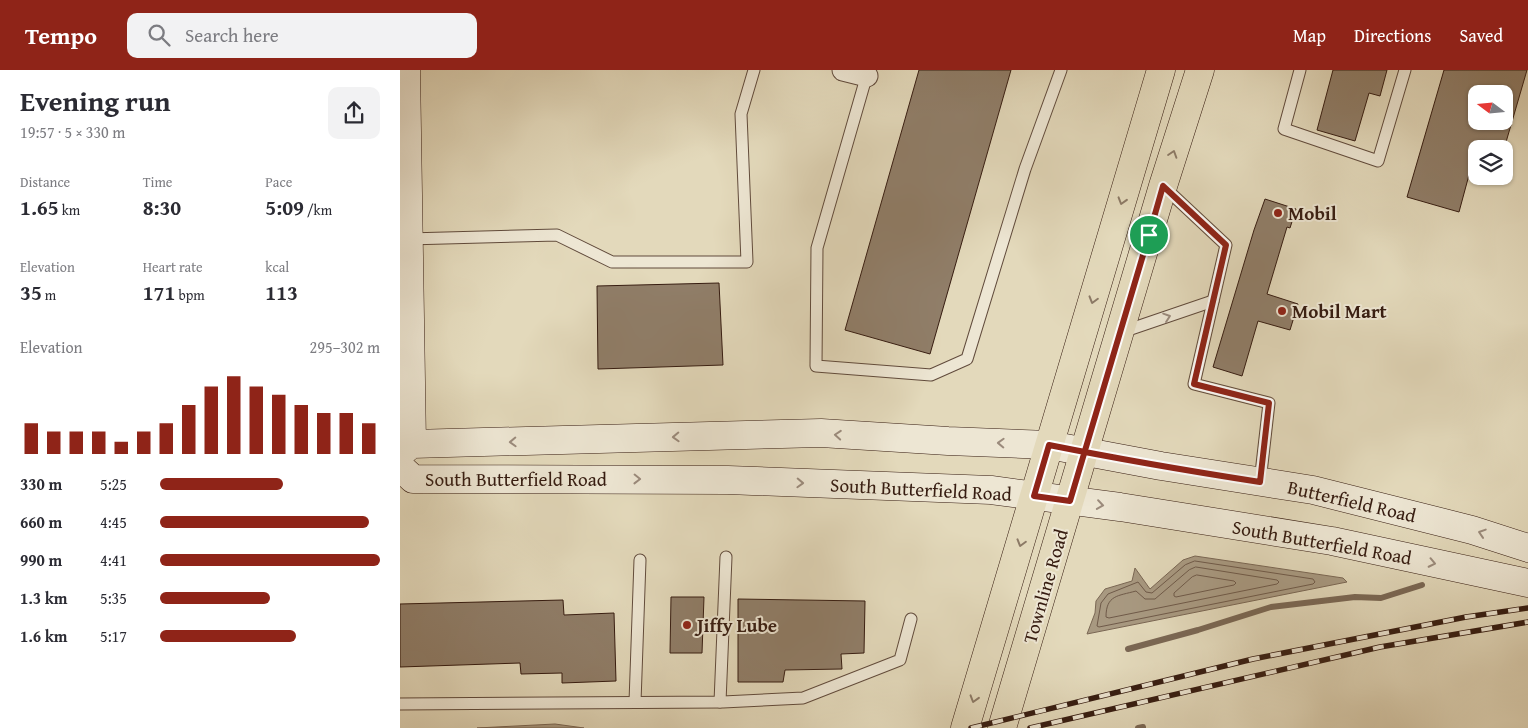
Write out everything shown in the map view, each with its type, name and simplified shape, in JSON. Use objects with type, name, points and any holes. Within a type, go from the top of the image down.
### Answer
[{"type":"main road","points":[[404,455],[408,239],[403,122],[406,70]]},
{"type":"main road","name":"Townline Road","points":[[965,728],[1161,70]]},
{"type":"main road","name":"Townline Road","points":[[1002,728],[1163,186],[1200,70]]},
{"type":"main road","name":"South Butterfield Road","points":[[1084,452],[1049,445],[820,433],[404,455],[414,479],[728,480],[991,490],[1332,541],[1528,583]]},
{"type":"main road","name":"Butterfield Road","points":[[1084,452],[1313,490],[1472,530],[1528,548]]},
{"type":"street","points":[[844,70],[867,73]]},
{"type":"lane","points":[[408,239],[557,235],[612,262],[747,262],[741,114],[754,70]]},
{"type":"lane","points":[[867,73],[818,248],[816,366],[931,375],[968,359],[1025,169],[1061,70]]},
{"type":"lane","points":[[1300,70],[1284,129],[1378,161],[1405,70]]},
{"type":"lane","points":[[1163,186],[1226,245],[1194,384],[1269,403],[1260,482]]},
{"type":"lane","points":[[1120,332],[1213,301]]},
{"type":"lane","points":[[720,702],[726,557]]},
{"type":"lane","points":[[636,702],[640,560]]},
{"type":"lane","points":[[400,704],[720,702],[803,698],[900,660],[911,619]]},
{"type":"water","points":[[1195,556],[1343,578],[1347,582],[1087,634],[1095,613],[1096,601],[1105,589],[1132,581],[1135,568],[1150,589],[1183,560]]},
{"type":"water","points":[[555,724],[584,728],[477,728]]},
{"type":"building","points":[[919,70],[1011,70],[930,354],[845,330]]},
{"type":"building","points":[[1333,70],[1387,70],[1380,96],[1369,93],[1355,141],[1317,130]]},
{"type":"building","points":[[1444,70],[1527,70],[1513,118],[1513,85],[1468,85],[1468,130],[1510,130],[1507,140],[1468,140],[1468,179],[1459,212],[1407,197]]},
{"type":"building","name":"Mobil","points":[[1265,199],[1296,209],[1290,228],[1287,227],[1267,294],[1298,304],[1290,330],[1258,321],[1242,376],[1213,367]]},
{"type":"building","points":[[719,283],[723,365],[598,369],[597,286]]},
{"type":"building","name":"Jiffy Lube","points":[[671,597],[704,597],[702,653],[670,653]]},
{"type":"building","points":[[738,599],[865,601],[864,653],[841,654],[842,669],[785,670],[783,682],[738,682]]},
{"type":"building","points":[[563,600],[564,615],[614,613],[616,681],[562,683],[562,673],[521,674],[520,663],[400,667],[400,604]]},
{"type":"waterway","points":[[1128,649],[1271,607],[1355,597],[1381,598],[1422,585]]},
{"type":"waterway","points":[[1138,728],[1143,727]]},
{"type":"railway","points":[[971,728],[1253,659],[1466,617],[1528,608]]},
{"type":"railway","points":[[1030,728],[1380,647],[1528,622]]},
{"type":"place","name":"Mobil","points":[[1278,213]]},
{"type":"place","name":"Mobil Mart","points":[[1282,311]]},
{"type":"place","name":"Jiffy Lube","points":[[687,625]]},
{"type":"route","points":[[1149,235],[1084,452],[1070,501],[1034,496],[1049,445],[1084,452],[1160,466],[1260,482],[1269,403],[1194,384],[1226,245],[1163,186],[1149,235]]}]
